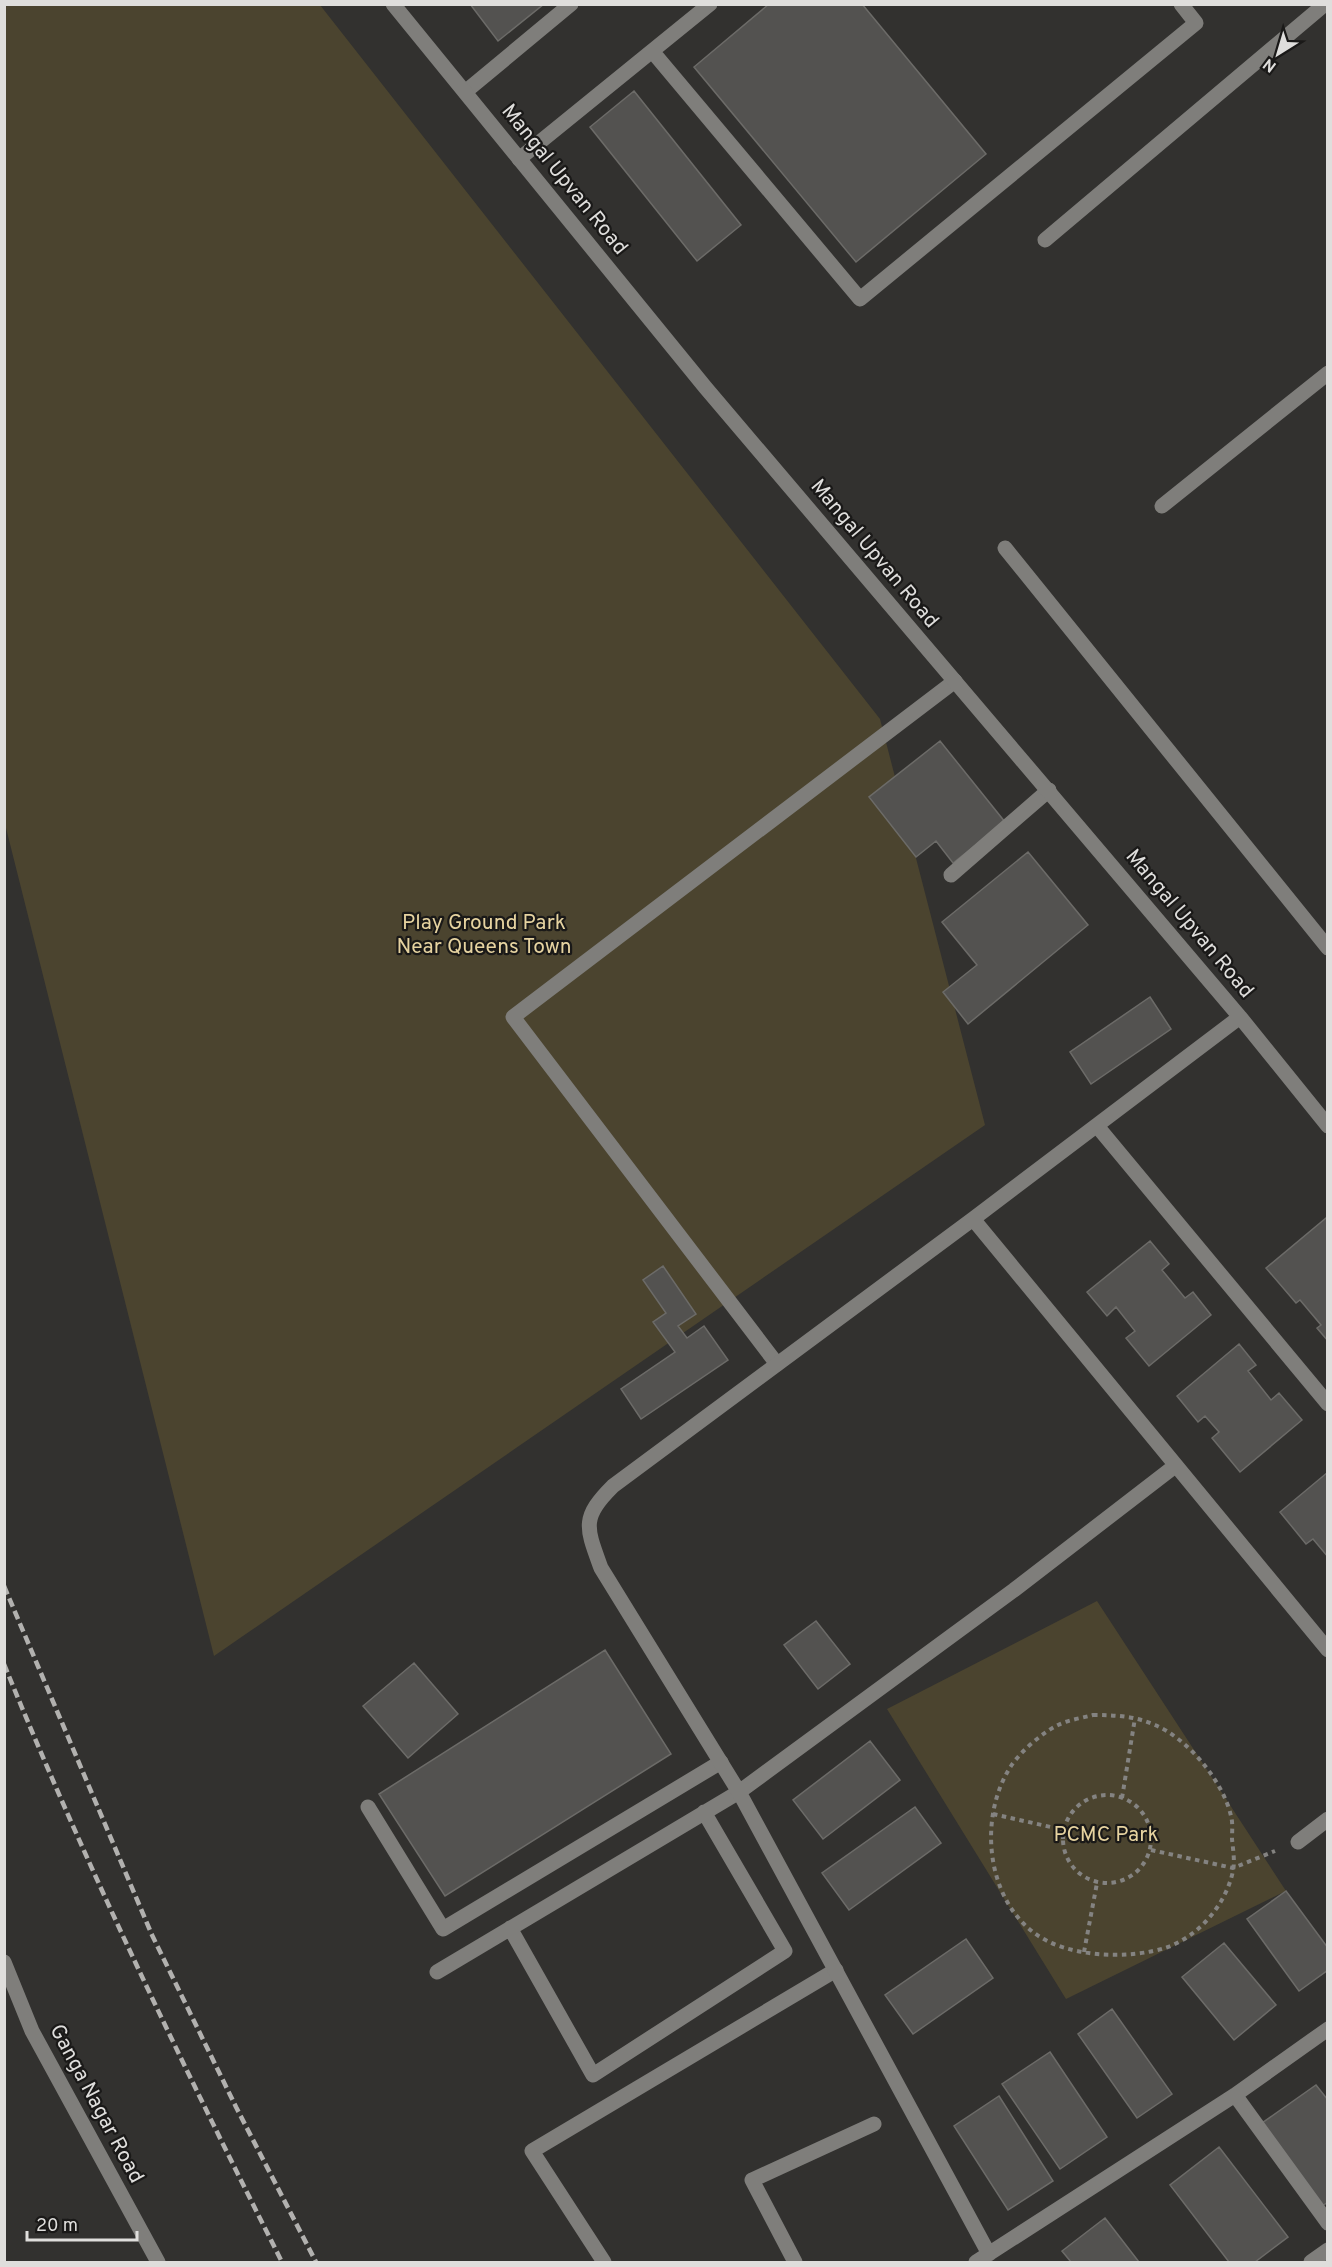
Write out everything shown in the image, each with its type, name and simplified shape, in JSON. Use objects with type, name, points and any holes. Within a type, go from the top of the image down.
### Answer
[{"type":"street","name":"Mangal Upvan Road","points":[[393,4],[712,396],[1240,1017],[1328,1126]]},
{"type":"street","points":[[465,92],[571,4]]},
{"type":"street","points":[[519,159],[710,4]]},
{"type":"street","points":[[652,51],[860,299],[1196,23],[1181,4]]},
{"type":"street","points":[[1046,240],[1325,4]]},
{"type":"street","points":[[1162,506],[1328,373]]},
{"type":"street","points":[[1005,548],[1328,948]]},
{"type":"street","points":[[777,1364],[513,1017],[955,681]]},
{"type":"street","points":[[951,875],[1048,790]]},
{"type":"street","points":[[1240,1017],[973,1220],[613,1486],[597,1502],[588,1522],[590,1539],[601,1568],[739,1792],[836,1970],[983,2258],[1235,2094],[1328,2029]]},
{"type":"street","points":[[1097,1126],[1328,1404]]},
{"type":"street","points":[[973,1220],[1328,1650]]},
{"type":"street","points":[[437,1972],[739,1792],[1014,1590],[1175,1466]]},
{"type":"street","points":[[368,1807],[443,1929],[721,1762]]},
{"type":"street","points":[[510,1928],[593,2074],[785,1951],[704,1812]]},
{"type":"street","points":[[1298,1842],[1328,1819]]},
{"type":"street","name":"Ganga Nagar Road","points":[[4,1962],[32,2031],[158,2262]]},
{"type":"street","points":[[604,2262],[532,2151],[836,1970]]},
{"type":"street","points":[[1235,2094],[1328,2223]]},
{"type":"street","points":[[795,2262],[752,2180],[874,2124]]},
{"type":"street","points":[[1311,2262],[1328,2250]]},
{"type":"path","points":[[1093,1715],[1135,1718],[1157,1725],[1185,1744],[1208,1770],[1231,1816],[1233,1868],[1229,1885],[1211,1916],[1195,1932],[1170,1946],[1143,1953],[1116,1955],[1084,1952],[1052,1944],[1032,1931],[1013,1910],[1000,1887],[993,1863],[991,1837],[993,1814],[1000,1786],[1011,1765],[1031,1745],[1059,1724],[1093,1715]]},
{"type":"path","points":[[1122,1798],[1135,1718]]},
{"type":"path","points":[[1104,1797],[1122,1798],[1131,1801],[1144,1815],[1151,1833],[1151,1850],[1144,1863],[1132,1874],[1122,1879],[1097,1883],[1074,1869],[1064,1846],[1064,1830],[1069,1815],[1084,1802],[1104,1797]]},
{"type":"path","points":[[993,1814],[1064,1830]]},
{"type":"path","points":[[1151,1850],[1233,1868],[1298,1842]]},
{"type":"path","points":[[1084,1952],[1097,1883]]},
{"type":"green space","name":"Play Ground Park Near Queens Town","points":[[4,5],[320,5],[880,719],[985,1125],[214,1656],[5,824]]},
{"type":"green space","name":"PCMC Park","points":[[1097,1601],[1286,1891],[1066,1999],[887,1709]]},
{"type":"building","points":[[470,4],[544,4],[498,41]]},
{"type":"building","points":[[769,4],[862,4],[986,154],[856,262],[694,67]]},
{"type":"building","points":[[634,91],[741,225],[697,261],[590,127]]},
{"type":"building","points":[[940,741],[1005,822],[953,863],[936,841],[916,857],[869,797]]},
{"type":"building","points":[[1028,852],[1088,925],[968,1024],[943,992],[977,965],[942,922]]},
{"type":"building","points":[[1150,997],[1171,1029],[1091,1084],[1070,1052]]},
{"type":"building","points":[[1326,1218],[1328,1220],[1328,1341],[1317,1328],[1321,1325],[1300,1300],[1296,1303],[1266,1268]]},
{"type":"building","points":[[1150,1241],[1169,1264],[1162,1270],[1185,1298],[1193,1292],[1211,1315],[1149,1366],[1126,1338],[1135,1331],[1116,1307],[1107,1316],[1087,1292]]},
{"type":"building","points":[[663,1266],[696,1314],[678,1326],[687,1338],[704,1326],[728,1360],[641,1419],[621,1389],[675,1352],[653,1322],[666,1313],[643,1280]]},
{"type":"building","points":[[1239,1344],[1256,1365],[1248,1371],[1271,1400],[1279,1393],[1302,1420],[1240,1472],[1212,1438],[1219,1432],[1205,1416],[1198,1422],[1177,1396]]},
{"type":"building","points":[[1328,1472],[1328,1557],[1313,1539],[1306,1544],[1280,1512]]},
{"type":"building","points":[[816,1621],[850,1664],[818,1689],[784,1645]]},
{"type":"building","points":[[605,1650],[671,1754],[445,1896],[379,1794]]},
{"type":"building","points":[[414,1663],[458,1714],[408,1758],[363,1706]]},
{"type":"building","points":[[870,1741],[900,1780],[823,1839],[793,1800]]},
{"type":"building","points":[[915,1807],[941,1843],[849,1910],[822,1873]]},
{"type":"building","points":[[1286,1891],[1328,1948],[1328,1970],[1299,1991],[1247,1919]]},
{"type":"building","points":[[966,1939],[993,1978],[913,2034],[885,1995]]},
{"type":"building","points":[[1224,1943],[1276,2005],[1234,2040],[1182,1977]]},
{"type":"building","points":[[1112,2009],[1172,2094],[1137,2118],[1078,2034]]},
{"type":"building","points":[[1050,2052],[1107,2137],[1060,2169],[1002,2084]]},
{"type":"building","points":[[1316,2085],[1328,2100],[1328,2202],[1322,2206],[1262,2123]]},
{"type":"building","points":[[999,2096],[1053,2181],[1008,2210],[954,2126]]},
{"type":"building","points":[[1219,2147],[1288,2237],[1255,2262],[1229,2262],[1170,2185]]},
{"type":"building","points":[[1105,2218],[1139,2262],[1071,2262],[1062,2251]]},
{"type":"railway","points":[[4,1586],[152,1935],[236,2107],[316,2262]]},
{"type":"railway","points":[[4,1664],[102,1891],[208,2115],[282,2262]]}]
